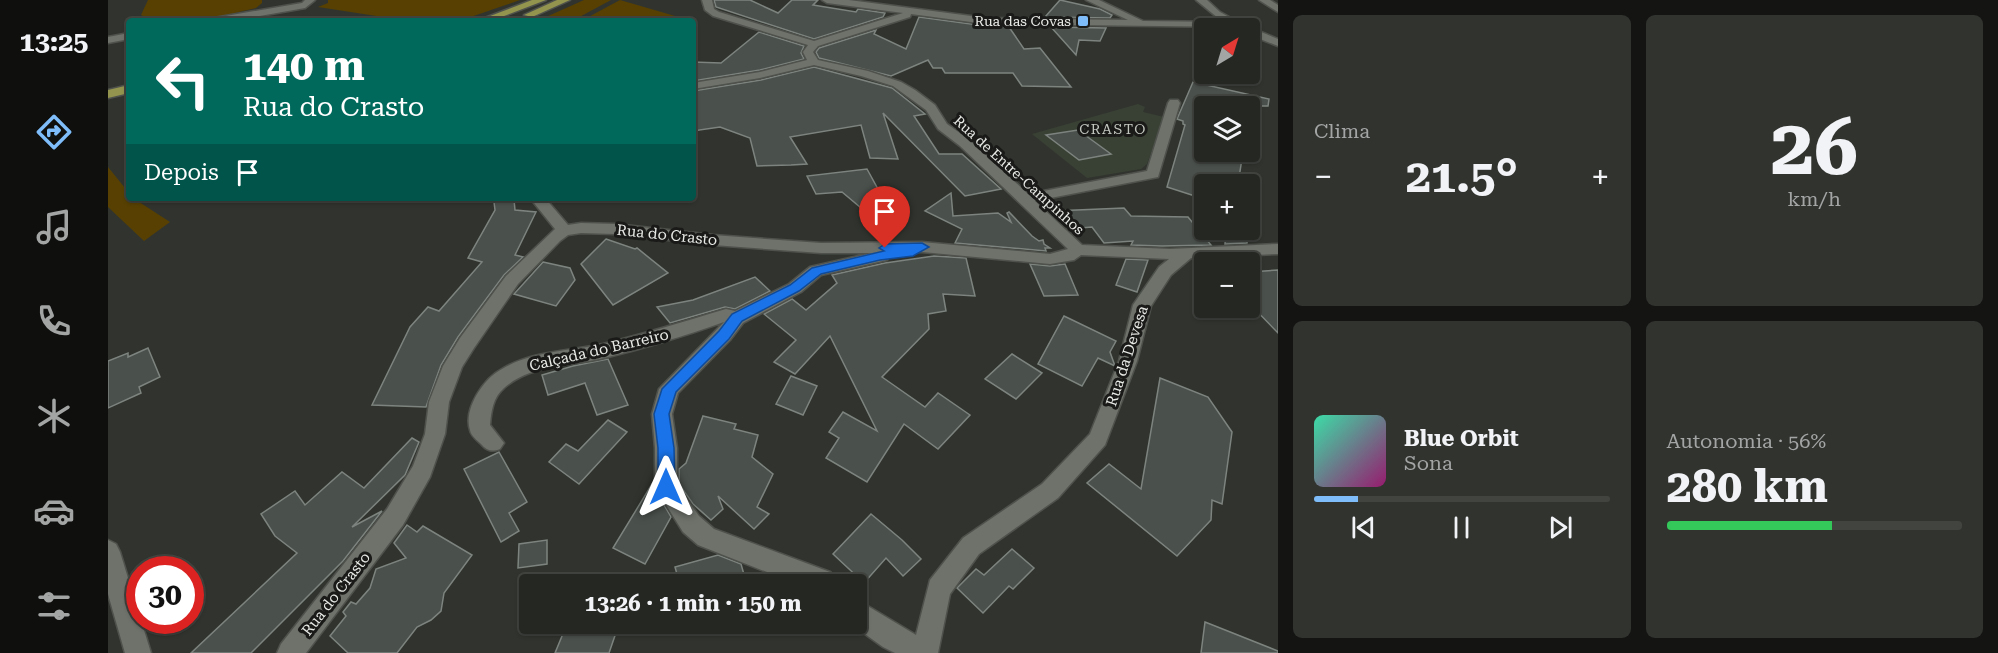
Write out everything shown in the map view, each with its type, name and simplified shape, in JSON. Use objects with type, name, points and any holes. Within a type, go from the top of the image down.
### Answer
[{"type":"main road","points":[[491,18],[541,0]]},
{"type":"main road","points":[[521,18],[566,0]]},
{"type":"main road","points":[[108,94],[126,89]]},
{"type":"main road","points":[[108,102],[126,97]]},
{"type":"street","points":[[242,16],[264,7],[271,0]]},
{"type":"street","points":[[231,18],[305,5],[310,0]]},
{"type":"street","points":[[707,0],[710,10],[716,14],[814,44],[911,13]]},
{"type":"street","points":[[827,0],[911,13],[986,21],[1194,26]]},
{"type":"street","points":[[1091,0],[1145,24]]},
{"type":"street","points":[[1202,0],[1227,18]]},
{"type":"street","points":[[1264,0],[1278,9]]},
{"type":"street","points":[[1260,35],[1278,43]]},
{"type":"street","points":[[108,40],[126,37]]},
{"type":"street","points":[[696,86],[752,77],[814,62],[808,52],[814,44]]},
{"type":"street","name":"Rua de Entre-Campinhos","points":[[814,62],[824,66],[864,72],[897,84],[911,93],[931,108],[942,126],[965,143],[1078,250]]},
{"type":"street","points":[[1025,198],[1153,174],[1174,103]]},
{"type":"street","points":[[540,201],[552,213],[564,231]]},
{"type":"street","name":"Rua do Crasto","points":[[290,653],[395,517],[422,470],[435,434],[439,402],[453,366],[467,343],[512,280],[554,237],[564,231],[581,228],[615,229],[713,240],[821,248],[922,247],[1050,260],[1068,256],[1078,250],[1187,253],[1278,249]]},
{"type":"street","points":[[803,574],[706,537],[691,524],[666,487],[666,448],[662,414],[669,389],[724,335],[737,318],[795,288],[816,271],[880,256],[913,252],[922,247]]},
{"type":"street","name":"Rua da Devesa","points":[[925,653],[939,589],[971,546],[1050,491],[1098,440],[1128,361],[1142,305],[1165,271],[1187,253]]},
{"type":"street","name":"Calçada do Barreiro","points":[[493,443],[479,428],[482,404],[495,383],[514,371],[534,364],[642,341],[726,315],[737,318]]},
{"type":"street","points":[[108,552],[138,653]]},
{"type":"street","points":[[867,620],[892,638],[925,653]]},
{"type":"shaded area","points":[[148,0],[262,0],[256,8],[213,18],[148,18],[141,15]]},
{"type":"shaded area","points":[[328,0],[520,0],[468,18],[390,18],[318,7],[328,3]]},
{"type":"shaded area","points":[[584,0],[611,0],[578,18],[544,18]]},
{"type":"shaded area","points":[[620,0],[675,16],[674,18],[587,18]]},
{"type":"shaded area","points":[[1138,104],[1145,107],[1143,112],[1164,117],[1147,164],[1141,169],[1087,178],[1032,134]]},
{"type":"shaded area","points":[[108,167],[126,189],[126,201],[138,201],[170,222],[144,241],[108,207]]},
{"type":"building","points":[[714,0],[750,0],[778,13],[792,0],[818,0],[813,5],[856,12],[858,9],[885,13],[883,17],[814,39],[716,7]]},
{"type":"building","points":[[1060,0],[1100,9],[1112,15],[1110,18],[1045,17]]},
{"type":"building","points":[[919,17],[1009,27],[1024,49],[1040,48],[1071,87],[1022,86],[1013,73],[945,73],[942,68],[933,68],[928,60],[891,76],[819,58],[816,52],[819,48],[876,30],[874,34],[906,49]]},
{"type":"building","points":[[1051,27],[1106,28],[1100,41],[1079,40],[1076,55]]},
{"type":"building","points":[[759,32],[804,46],[801,53],[804,59],[760,70],[696,81],[696,62],[721,63]]},
{"type":"building","points":[[814,67],[892,88],[925,114],[914,116],[939,154],[962,154],[1001,189],[965,196],[883,113],[898,159],[870,158],[861,125],[790,137],[807,164],[791,165],[757,166],[750,138],[720,127],[696,131],[696,91],[761,80]]},
{"type":"building","points":[[1193,82],[1256,96],[1194,96],[1194,162],[1241,162],[1240,174],[1194,174],[1194,196],[1167,187],[1185,125],[1183,121],[1177,119]]},
{"type":"building","points":[[1260,97],[1269,99],[1268,106],[1260,106]]},
{"type":"building","points":[[1078,130],[1111,154],[1079,160],[1046,135]]},
{"type":"building","points":[[867,169],[878,189],[896,204],[867,213],[842,192],[816,194],[807,176]]},
{"type":"building","points":[[951,193],[953,216],[998,213],[1011,222],[1007,213],[1009,212],[1032,236],[1039,241],[1043,240],[1044,244],[1050,248],[1045,248],[1046,251],[955,243],[962,229],[925,211]]},
{"type":"building","points":[[514,201],[515,210],[536,212],[515,255],[523,257],[504,275],[458,337],[441,365],[426,407],[372,405],[410,327],[428,307],[439,311],[482,262],[468,258],[495,210],[494,202]]},
{"type":"building","points":[[1124,208],[1131,216],[1188,217],[1194,224],[1194,240],[1207,240],[1211,245],[1131,245],[1133,241],[1104,243],[1092,227],[1068,229],[1054,211]]},
{"type":"building","points":[[606,239],[637,248],[668,273],[613,305],[581,264]]},
{"type":"building","points":[[1225,240],[1247,240],[1247,243],[1225,244]]},
{"type":"building","points":[[934,256],[966,258],[975,296],[943,294],[946,311],[928,314],[929,329],[882,377],[925,407],[938,393],[970,415],[938,449],[904,424],[867,482],[826,458],[839,438],[829,432],[843,412],[877,431],[830,336],[795,374],[774,362],[796,340],[764,314],[792,299],[806,310],[837,283],[832,275],[885,263]]},
{"type":"building","points":[[1126,259],[1148,260],[1137,292],[1116,285]]},
{"type":"building","points":[[543,262],[570,268],[575,280],[556,306],[514,294]]},
{"type":"building","points":[[1030,264],[1050,266],[1065,264],[1078,295],[1044,296]]},
{"type":"building","points":[[1278,270],[1278,333],[1260,314],[1260,271]]},
{"type":"building","points":[[755,277],[770,291],[735,309],[725,307],[670,323],[657,307],[693,300]]},
{"type":"building","points":[[1064,316],[1116,341],[1110,352],[1115,366],[1098,358],[1082,386],[1038,364]]},
{"type":"building","points":[[148,348],[160,377],[139,387],[141,393],[108,408],[108,361],[128,353],[128,357]]},
{"type":"building","points":[[1012,354],[1042,373],[1016,399],[985,379]]},
{"type":"building","points":[[608,359],[628,405],[597,415],[585,383],[548,395],[542,375]]},
{"type":"building","points":[[791,376],[817,386],[803,415],[776,404]]},
{"type":"building","points":[[1160,378],[1208,397],[1232,432],[1222,504],[1212,500],[1211,520],[1177,556],[1087,483],[1109,464],[1141,489]]},
{"type":"building","points":[[703,416],[736,424],[734,429],[758,435],[752,457],[773,474],[757,507],[769,514],[754,529],[718,496],[723,509],[711,520],[693,504],[679,484],[679,469],[686,463]]},
{"type":"building","points":[[608,420],[627,432],[579,484],[549,462],[566,444],[578,451]]},
{"type":"building","points":[[412,438],[419,442],[405,475],[352,527],[382,511],[343,561],[251,653],[191,653],[297,553],[275,536],[261,514],[295,491],[305,505],[342,472],[364,488]]},
{"type":"building","points":[[499,452],[527,502],[509,513],[519,531],[501,542],[464,469]]},
{"type":"building","points":[[652,484],[671,517],[645,564],[613,548]]},
{"type":"building","points":[[871,514],[921,559],[903,576],[886,558],[867,580],[867,574],[854,574],[833,554]]},
{"type":"building","points":[[407,525],[417,532],[423,526],[472,555],[444,593],[441,611],[431,620],[417,627],[397,653],[348,653],[330,636],[346,616],[343,612],[351,602],[356,604],[370,588],[376,569],[406,558],[394,543]]},
{"type":"building","points":[[547,540],[547,564],[518,568],[519,544]]},
{"type":"building","points":[[1012,549],[1034,568],[1013,589],[1009,586],[983,613],[957,588],[976,569],[984,575]]},
{"type":"building","points":[[718,555],[741,564],[744,574],[677,574],[675,567]]},
{"type":"building","points":[[1205,622],[1278,651],[1278,653],[1201,653]]},
{"type":"building","points":[[563,634],[616,634],[609,653],[555,653]]},
{"type":"place","name":"Rua das Covas","points":[[1083,21]]},
{"type":"district","name":"CRASTO","points":[[1113,129]]},
{"type":"route","points":[[666,487],[666,448],[662,414],[669,389],[724,335],[737,318],[795,288],[816,271],[880,256],[913,252],[922,247],[885,248]]}]
